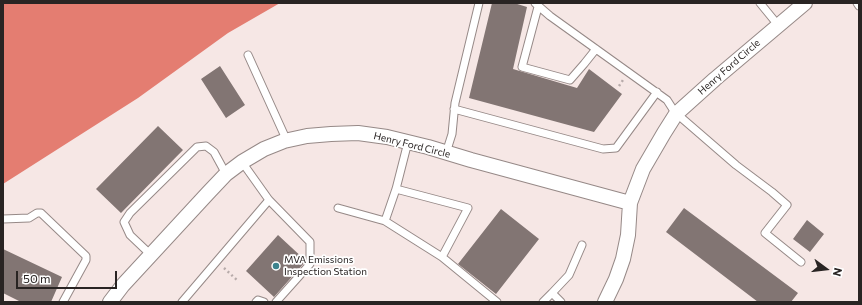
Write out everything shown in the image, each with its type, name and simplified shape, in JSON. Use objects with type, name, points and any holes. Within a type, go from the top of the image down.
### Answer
[{"type":"street","name":"Henry Ford Circle","points":[[605,302],[616,279],[623,259],[628,235],[630,203],[643,169],[664,133],[677,114],[715,79],[805,3]]},
{"type":"street","name":"Henry Ford Circle","points":[[110,302],[226,174],[242,162],[264,149],[286,141],[307,136],[358,133],[387,137],[630,203]]},
{"type":"lane","points":[[446,153],[452,134],[454,109],[479,3]]},
{"type":"lane","points":[[760,3],[778,25]]},
{"type":"lane","points":[[596,49],[570,80],[522,67],[537,5],[667,100],[677,114],[736,165],[772,192],[787,206],[765,233],[801,262]]},
{"type":"lane","points":[[248,55],[286,141]]},
{"type":"lane","points":[[454,109],[603,149],[616,148],[657,92]]},
{"type":"lane","points":[[385,221],[396,189],[408,142]]},
{"type":"lane","points":[[151,255],[130,234],[124,222],[130,213],[197,147],[206,146],[214,152],[226,174]]},
{"type":"lane","points":[[242,162],[269,200],[310,242],[310,264],[276,302]]},
{"type":"lane","points":[[396,189],[468,208],[442,257]]},
{"type":"lane","points":[[182,302],[269,200]]},
{"type":"lane","points":[[338,208],[385,221],[442,257],[497,302]]},
{"type":"lane","points":[[3,220],[29,218],[37,213],[41,213],[83,251],[86,256],[86,260],[64,302]]},
{"type":"lane","points":[[543,302],[569,275],[582,245]]},
{"type":"lane","points":[[552,293],[561,302]]},
{"type":"lane","points":[[256,302],[258,300],[264,302]]},
{"type":"path","points":[[217,261],[238,281]]},
{"type":"shaded area","points":[[3,3],[280,3],[228,33],[138,98],[3,184]]},
{"type":"building","points":[[492,3],[514,3],[527,7],[513,69],[577,88],[589,69],[622,94],[594,132],[469,98]]},
{"type":"building","points":[[220,66],[245,105],[226,118],[201,79]]},
{"type":"building","points":[[158,126],[183,150],[121,213],[96,189]]},
{"type":"building","points":[[684,208],[798,293],[791,302],[758,302],[666,232]]},
{"type":"building","points":[[501,209],[539,239],[496,294],[458,264]]},
{"type":"building","points":[[807,220],[824,234],[810,252],[793,239]]},
{"type":"building","name":"MVA Emissions Inspection Station","points":[[278,235],[305,260],[305,262],[274,297],[246,271]]},
{"type":"building","points":[[3,249],[62,277],[51,302],[21,302],[3,293]]},
{"type":"place","name":"MVA Emissions Inspection Station","points":[[276,266]]}]
